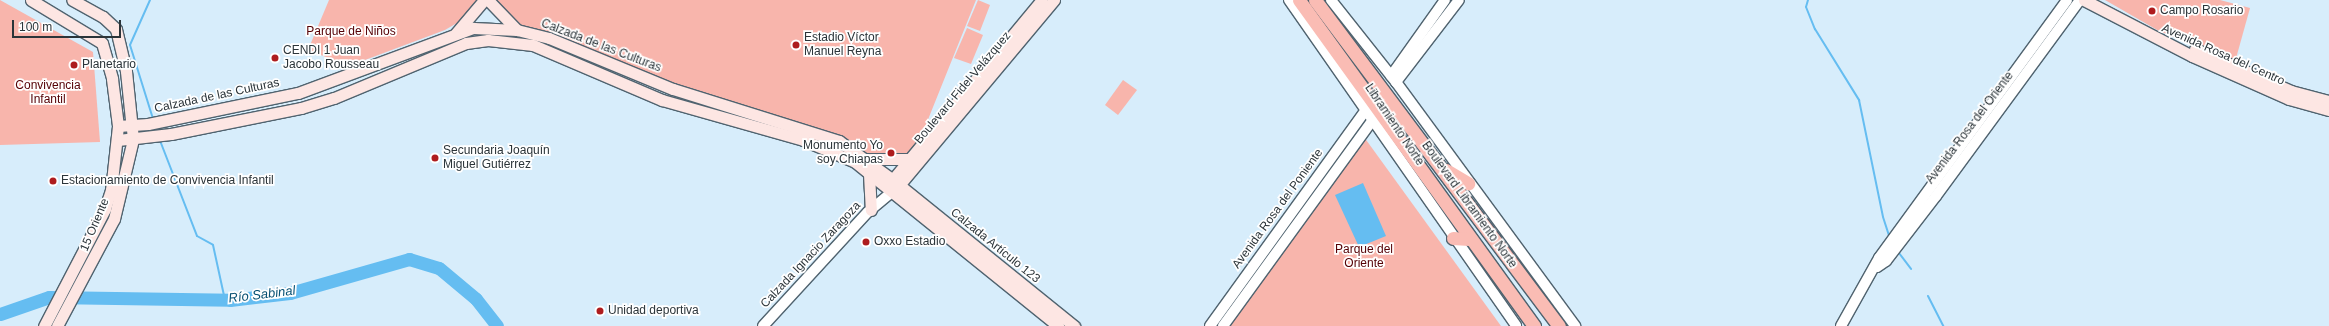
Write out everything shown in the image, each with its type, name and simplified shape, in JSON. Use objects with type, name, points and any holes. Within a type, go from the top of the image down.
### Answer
[{"type":"highway","name":"Boulevard Libramiento Norte","points":[[1299,0],[1369,102],[1534,326]]},
{"type":"highway","name":"Boulevard Libramiento Norte","points":[[1315,0],[1380,84],[1559,326]]},
{"type":"highway","points":[[1442,168],[1468,184]]},
{"type":"highway","points":[[1453,238],[1469,239]]},
{"type":"main road","name":"15 Oriente","points":[[31,0],[102,43],[112,79],[118,126],[118,140],[111,190],[74,272],[60,309],[57,326]]},
{"type":"main road","name":"15 Oriente","points":[[44,326],[60,309],[86,274],[114,219],[133,139],[126,71],[116,29],[103,17],[72,0]]},
{"type":"main road","points":[[455,34],[484,0]]},
{"type":"main road","points":[[488,0],[517,30]]},
{"type":"main road","name":"Boulevard Fidel Velázquez","points":[[892,186],[909,159],[1042,0]]},
{"type":"main road","name":"Boulevard Fidel Velázquez","points":[[892,186],[1054,0]]},
{"type":"main road","name":"Avenida Rosa del Centro","points":[[2084,0],[2152,38],[2290,95]]},
{"type":"main road","name":"Avenida Rosa del Centro","points":[[2099,0],[2156,31],[2290,95]]},
{"type":"main road","name":"Calzada de las Culturas","points":[[118,126],[148,124],[280,96],[455,34],[488,27],[517,30],[556,40],[674,89],[839,141],[866,159],[892,186]]},
{"type":"main road","name":"Calzada de las Culturas","points":[[118,140],[171,134],[285,111],[334,98],[466,43],[488,40],[533,45],[662,100],[803,140],[855,162],[869,174],[892,186]]},
{"type":"main road","points":[[2290,95],[2329,101]]},
{"type":"main road","points":[[2290,95],[2329,110]]},
{"type":"main road","points":[[280,96],[285,111]]},
{"type":"main road","points":[[866,159],[909,159]]},
{"type":"main road","points":[[869,174],[874,206]]},
{"type":"main road","name":"Calzada Artículo 123","points":[[892,186],[1058,326]]},
{"type":"main road","name":"Calzada Artículo 123","points":[[892,186],[1074,326]]},
{"type":"street","name":"Libramiento Norte","points":[[1289,0],[1369,102],[1374,118],[1453,238],[1516,326]]},
{"type":"street","points":[[1330,0],[1394,79],[1468,184],[1575,326]]},
{"type":"street","points":[[1394,79],[1445,0]]},
{"type":"street","points":[[1394,79],[1458,0]]},
{"type":"street","name":"Avenida Rosa del Oriente","points":[[1841,326],[1877,267],[1879,258],[2067,0]]},
{"type":"street","name":"Avenida Rosa del Oriente","points":[[1877,267],[1886,261],[1936,196],[2080,0]]},
{"type":"street","name":"Avenida Rosa del Poniente","points":[[1210,326],[1369,102]]},
{"type":"street","name":"Avenida Rosa del Poniente","points":[[1224,326],[1374,118]]},
{"type":"street","name":"Calzada Ignacio Zaragoza","points":[[763,326],[892,186]]},
{"type":"green space","name":"Convivencia Infantil","points":[[0,0],[93,52],[100,142],[0,145]]},
{"type":"green space","name":"Parque de Niños","points":[[329,0],[476,0],[477,3],[469,16],[445,30],[349,66],[308,50]]},
{"type":"green space","points":[[495,0],[976,0],[919,142],[909,154],[868,156],[853,143],[674,85],[517,25]]},
{"type":"green space","points":[[978,0],[990,5],[980,31],[967,26]]},
{"type":"green space","points":[[2105,0],[2220,0],[2250,8],[2235,62],[2159,31]]},
{"type":"green space","points":[[967,28],[983,35],[971,64],[954,58]]},
{"type":"green space","points":[[1123,80],[1137,90],[1118,115],[1105,105]]},
{"type":"green space","name":"Parque del Oriente","points":[[1364,137],[1501,326],[1229,326]]},
{"type":"water","points":[[1363,183],[1386,236],[1359,247],[1335,195]]},
{"type":"waterway","points":[[150,0],[130,45],[153,119]]},
{"type":"waterway","points":[[1808,0],[1806,7],[1815,29],[1859,100],[1883,217],[1889,235]]},
{"type":"waterway","points":[[159,138],[197,236],[213,245],[225,300]]},
{"type":"waterway","points":[[1899,253],[1911,269]]},
{"type":"waterway","name":"Río Sabinal","points":[[0,314],[49,297],[230,300],[290,293],[409,259],[439,268],[476,299],[497,326]]},
{"type":"waterway","points":[[1928,296],[1943,326]]},
{"type":"place","name":"Campo Rosario","points":[[2152,11]]},
{"type":"place","name":"Estadio Víctor Manuel Reyna","points":[[796,45]]},
{"type":"place","name":"CENDI 1 Juan Jacobo Rousseau","points":[[275,58]]},
{"type":"place","name":"Planetario","points":[[74,65]]},
{"type":"place","name":"Monumento Yo soy Chiapas","points":[[891,153]]},
{"type":"place","name":"Secundaria Joaquín Miguel Gutiérrez","points":[[435,158]]},
{"type":"place","name":"Estacionamiento de Convivencia Infantil","points":[[53,181]]},
{"type":"place","name":"Oxxo Estadio","points":[[866,242]]},
{"type":"place","name":"Unidad deportiva","points":[[600,311]]}]
